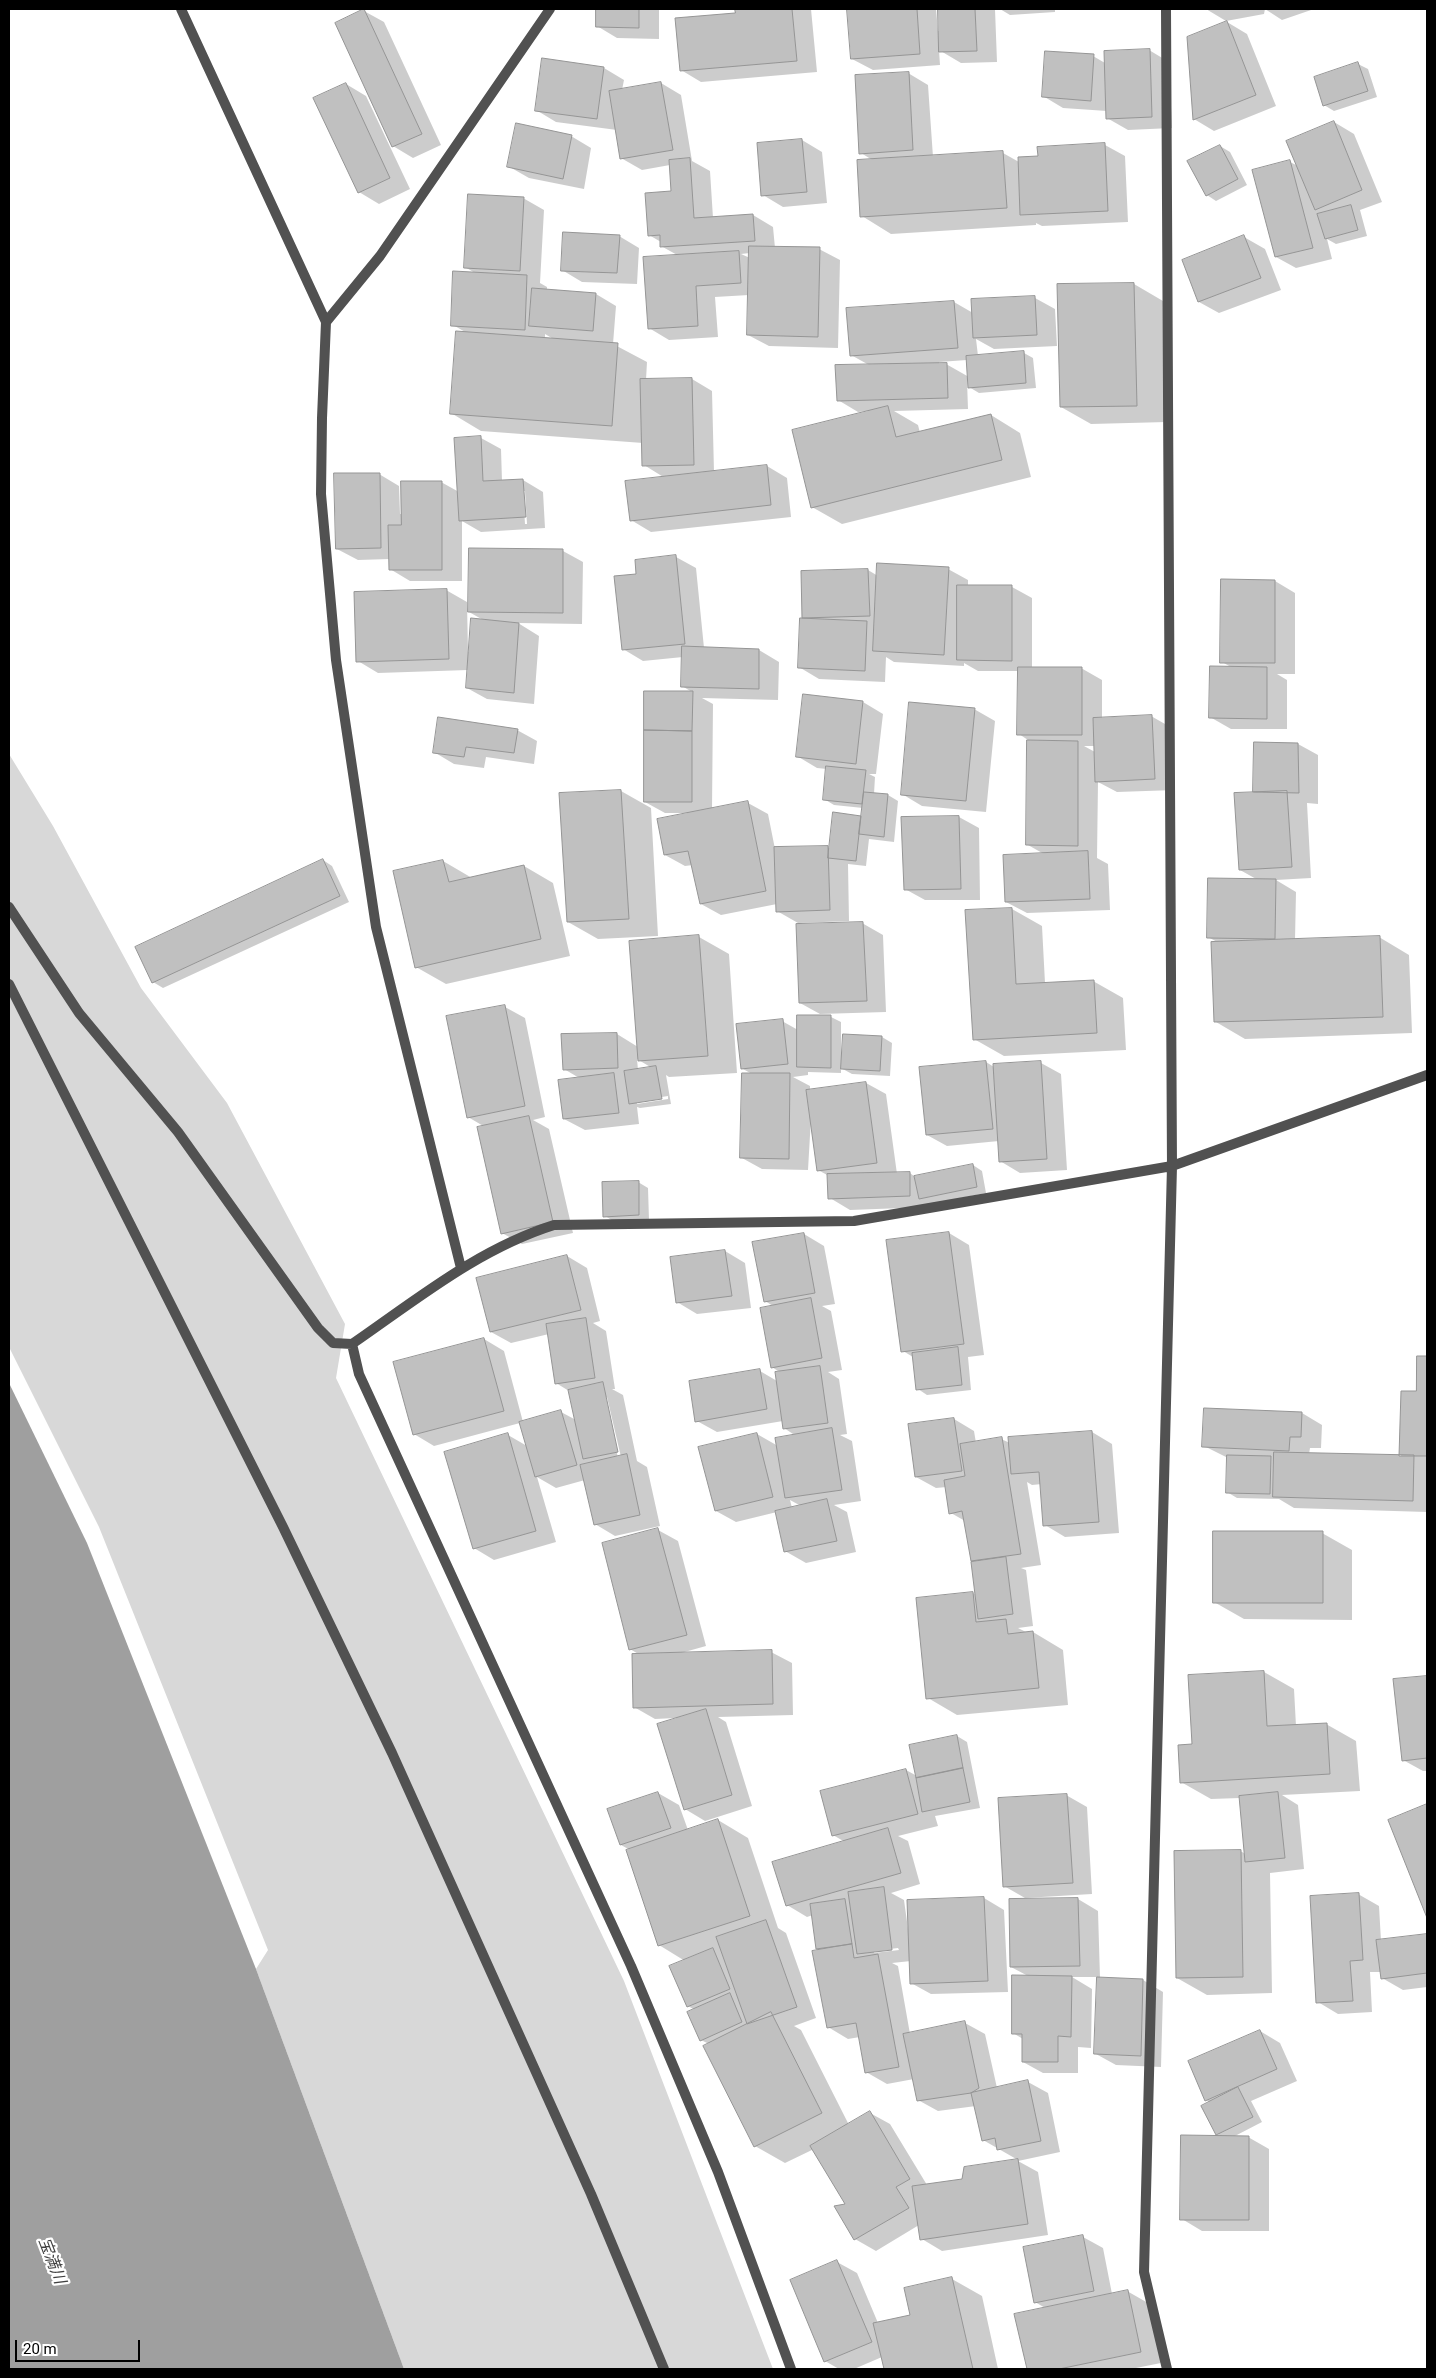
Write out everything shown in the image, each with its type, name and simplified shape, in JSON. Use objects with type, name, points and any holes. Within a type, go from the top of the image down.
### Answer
[{"type":"street","points":[[180,9],[326,322],[321,494],[336,660],[376,927],[461,1268]]},
{"type":"street","points":[[326,322],[380,256],[550,9]]},
{"type":"street","points":[[1166,9],[1172,1166],[1144,2272],[1167,2369]]},
{"type":"street","points":[[9,907],[79,1013],[178,1132],[318,1328],[333,1343],[352,1344],[461,1268],[523,1235],[554,1225],[854,1221],[1172,1166],[1427,1076]]},
{"type":"street","points":[[9,984],[283,1527],[392,1752],[587,2185],[664,2369]]},
{"type":"street","points":[[352,1344],[359,1374],[631,1966],[718,2172],[791,2369]]},
{"type":"shaded area","points":[[9,754],[53,826],[141,988],[227,1103],[345,1324],[336,1378],[624,1981],[773,2369],[404,2369],[256,1969],[268,1950],[99,1527],[9,1347]]},
{"type":"water","name":"宝満川","points":[[9,1383],[87,1543],[256,1969],[404,2369],[9,2369]]},
{"type":"building","points":[[364,9],[422,134],[392,147],[335,23]]},
{"type":"building","points":[[596,9],[639,9],[639,28],[596,27]]},
{"type":"building","points":[[735,9],[792,9],[797,61],[680,71],[675,18],[735,13]]},
{"type":"building","points":[[847,9],[917,9],[920,54],[851,59]]},
{"type":"building","points":[[938,9],[975,9],[977,51],[939,52]]},
{"type":"building","points":[[1227,21],[1256,95],[1193,120],[1187,37]]},
{"type":"building","points":[[1150,49],[1152,117],[1106,119],[1104,51]]},
{"type":"building","points":[[1045,51],[1094,54],[1091,101],[1042,97]]},
{"type":"building","points":[[542,58],[604,67],[597,119],[535,111]]},
{"type":"building","points":[[1358,62],[1368,91],[1323,106],[1314,77]]},
{"type":"building","points":[[909,72],[913,150],[859,154],[855,75]]},
{"type":"building","points":[[661,82],[673,150],[620,159],[609,91]]},
{"type":"building","points":[[346,83],[390,178],[358,193],[313,98]]},
{"type":"building","points":[[1334,121],[1362,190],[1315,210],[1286,141]]},
{"type":"building","points":[[516,123],[572,135],[563,179],[507,167]]},
{"type":"building","points":[[802,139],[807,192],[761,196],[757,143]]},
{"type":"building","points":[[1105,143],[1108,211],[1020,215],[1018,157],[1038,156],[1037,147]]},
{"type":"building","points":[[1220,145],[1238,179],[1206,196],[1187,161]]},
{"type":"building","points":[[1003,151],[1007,208],[860,217],[857,160]]},
{"type":"building","points":[[690,158],[694,218],[753,214],[755,241],[660,247],[660,235],[648,236],[645,193],[671,191],[669,160]]},
{"type":"building","points":[[1290,160],[1313,248],[1275,257],[1252,170]]},
{"type":"building","points":[[468,194],[524,197],[520,271],[464,268]]},
{"type":"building","points":[[1351,205],[1358,230],[1325,239],[1317,214]]},
{"type":"building","points":[[563,232],[620,235],[617,273],[561,271]]},
{"type":"building","points":[[1244,235],[1261,278],[1198,302],[1182,260]]},
{"type":"building","points":[[749,246],[820,247],[818,337],[747,335]]},
{"type":"building","points":[[739,251],[741,283],[696,286],[698,326],[648,329],[643,257]]},
{"type":"building","points":[[453,271],[527,275],[525,330],[451,326]]},
{"type":"building","points":[[1134,283],[1137,406],[1060,407],[1057,284]]},
{"type":"building","points":[[532,288],[596,293],[593,331],[529,326]]},
{"type":"building","points":[[1035,296],[1037,335],[973,338],[971,299]]},
{"type":"building","points":[[954,301],[958,348],[850,356],[846,308]]},
{"type":"building","points":[[456,331],[618,343],[612,426],[450,414]]},
{"type":"building","points":[[1024,351],[1026,383],[968,388],[966,356]]},
{"type":"building","points":[[947,363],[948,398],[837,401],[835,365]]},
{"type":"building","points":[[692,378],[694,465],[642,466],[640,379]]},
{"type":"building","points":[[888,406],[896,437],[991,414],[1002,460],[811,508],[792,430]]},
{"type":"building","points":[[481,436],[483,481],[523,479],[526,517],[459,521],[454,438]]},
{"type":"building","points":[[767,465],[771,505],[630,521],[625,481]]},
{"type":"building","points":[[334,473],[380,473],[381,548],[336,549]]},
{"type":"building","points":[[401,481],[442,481],[442,570],[389,570],[388,525],[401,525]]},
{"type":"building","points":[[469,548],[563,549],[563,613],[468,612]]},
{"type":"building","points":[[676,555],[685,644],[622,650],[614,576],[636,574],[635,560]]},
{"type":"building","points":[[877,563],[949,567],[944,655],[873,651]]},
{"type":"building","points":[[868,569],[870,616],[802,618],[801,571]]},
{"type":"building","points":[[1221,579],[1275,580],[1275,663],[1220,663]]},
{"type":"building","points":[[957,585],[1012,585],[1012,661],[957,660]]},
{"type":"building","points":[[447,589],[449,659],[356,662],[354,592]]},
{"type":"building","points":[[471,618],[519,623],[514,693],[466,688]]},
{"type":"building","points":[[800,618],[867,621],[865,671],[798,668]]},
{"type":"building","points":[[682,646],[759,649],[759,689],[681,687]]},
{"type":"building","points":[[1210,666],[1267,667],[1267,719],[1209,718]]},
{"type":"building","points":[[1018,667],[1082,667],[1082,735],[1017,735]]},
{"type":"building","points":[[644,691],[693,691],[692,731],[644,730]]},
{"type":"building","points":[[803,694],[863,701],[856,764],[796,757]]},
{"type":"building","points":[[909,702],[975,708],[966,801],[901,795]]},
{"type":"building","points":[[1152,715],[1155,779],[1095,782],[1093,718]]},
{"type":"building","points":[[438,717],[518,729],[514,753],[466,747],[464,757],[433,753]]},
{"type":"building","points":[[644,730],[692,731],[692,802],[644,802]]},
{"type":"building","points":[[1027,740],[1078,741],[1078,846],[1026,845]]},
{"type":"building","points":[[1254,742],[1298,743],[1299,793],[1253,792]]},
{"type":"building","points":[[826,766],[866,770],[862,804],[823,800]]},
{"type":"building","points":[[621,790],[629,919],[567,922],[559,793]]},
{"type":"building","points":[[1287,791],[1292,867],[1239,870],[1234,793]]},
{"type":"building","points":[[864,792],[888,794],[884,837],[859,834]]},
{"type":"building","points":[[748,801],[766,891],[700,904],[688,851],[664,855],[657,819]]},
{"type":"building","points":[[833,812],[861,816],[856,861],[828,858]]},
{"type":"building","points":[[959,816],[961,889],[904,890],[901,817]]},
{"type":"building","points":[[828,846],[830,910],[776,912],[774,847]]},
{"type":"building","points":[[1088,851],[1090,899],[1005,902],[1003,855]]},
{"type":"building","points":[[323,859],[340,896],[152,983],[135,947]]},
{"type":"building","points":[[443,860],[449,882],[524,865],[541,939],[415,968],[393,871]]},
{"type":"building","points":[[1208,878],[1276,879],[1275,939],[1207,938]]},
{"type":"building","points":[[1012,908],[1016,984],[1094,980],[1097,1033],[973,1040],[965,910]]},
{"type":"building","points":[[863,922],[867,1001],[799,1003],[796,924]]},
{"type":"building","points":[[699,935],[708,1056],[638,1061],[629,941]]},
{"type":"building","points":[[1380,936],[1383,1017],[1214,1022],[1211,942]]},
{"type":"building","points":[[505,1005],[525,1106],[467,1118],[446,1016]]},
{"type":"building","points":[[797,1015],[831,1015],[831,1068],[797,1067]]},
{"type":"building","points":[[783,1019],[788,1064],[741,1069],[736,1024]]},
{"type":"building","points":[[617,1033],[618,1068],[563,1070],[561,1034]]},
{"type":"building","points":[[843,1034],[882,1036],[880,1071],[841,1069]]},
{"type":"building","points":[[986,1061],[993,1129],[926,1135],[919,1067]]},
{"type":"building","points":[[1041,1061],[1047,1159],[999,1162],[993,1064]]},
{"type":"building","points":[[656,1066],[662,1099],[629,1104],[624,1071]]},
{"type":"building","points":[[614,1073],[619,1113],[563,1119],[558,1080]]},
{"type":"building","points":[[742,1073],[790,1073],[789,1159],[740,1158]]},
{"type":"building","points":[[866,1082],[877,1163],[817,1171],[806,1090]]},
{"type":"building","points":[[529,1116],[553,1222],[501,1234],[477,1127]]},
{"type":"building","points":[[973,1164],[977,1187],[919,1199],[914,1176]]},
{"type":"building","points":[[910,1172],[910,1196],[828,1199],[827,1174]]},
{"type":"building","points":[[639,1181],[639,1215],[603,1217],[602,1182]]},
{"type":"building","points":[[949,1232],[964,1344],[901,1352],[886,1240]]},
{"type":"building","points":[[804,1233],[815,1293],[764,1302],[752,1242]]},
{"type":"building","points":[[725,1250],[732,1296],[676,1303],[670,1257]]},
{"type":"building","points":[[567,1255],[581,1310],[490,1332],[476,1278]]},
{"type":"building","points":[[811,1298],[822,1358],[771,1368],[760,1308]]},
{"type":"building","points":[[586,1318],[595,1378],[555,1384],[546,1324]]},
{"type":"building","points":[[484,1338],[504,1411],[413,1435],[393,1362]]},
{"type":"building","points":[[958,1347],[962,1385],[916,1390],[912,1353]]},
{"type":"building","points":[[1417,1356],[1427,1356],[1427,1456],[1399,1456],[1401,1391],[1416,1391]]},
{"type":"building","points":[[820,1366],[828,1423],[783,1429],[775,1372]]},
{"type":"building","points":[[760,1369],[767,1409],[695,1422],[689,1381]]},
{"type":"building","points":[[603,1382],[618,1452],[583,1459],[568,1390]]},
{"type":"building","points":[[1204,1408],[1302,1412],[1301,1437],[1290,1437],[1289,1451],[1202,1447]]},
{"type":"building","points":[[561,1410],[577,1465],[535,1477],[519,1422]]},
{"type":"building","points":[[954,1418],[962,1471],[915,1477],[908,1424]]},
{"type":"building","points":[[832,1428],[842,1490],[785,1498],[775,1438]]},
{"type":"building","points":[[1092,1431],[1099,1522],[1043,1526],[1039,1472],[1011,1474],[1008,1437]]},
{"type":"building","points":[[508,1433],[536,1531],[473,1549],[444,1452]]},
{"type":"building","points":[[757,1433],[773,1497],[715,1511],[698,1447]]},
{"type":"building","points":[[1002,1437],[1021,1554],[971,1561],[962,1511],[949,1514],[944,1480],[965,1476],[960,1444]]},
{"type":"building","points":[[1274,1452],[1414,1455],[1413,1501],[1273,1497]]},
{"type":"building","points":[[627,1454],[640,1515],[594,1525],[580,1465]]},
{"type":"building","points":[[1227,1455],[1271,1456],[1270,1494],[1226,1493]]},
{"type":"building","points":[[827,1499],[837,1541],[784,1552],[775,1511]]},
{"type":"building","points":[[658,1528],[687,1635],[629,1650],[602,1543]]},
{"type":"building","points":[[1213,1531],[1323,1531],[1323,1603],[1213,1603]]},
{"type":"building","points":[[1006,1557],[1013,1614],[978,1619],[971,1562]]},
{"type":"building","points":[[973,1592],[976,1622],[1006,1619],[1008,1634],[1033,1631],[1039,1688],[926,1699],[916,1598]]},
{"type":"building","points":[[772,1650],[773,1704],[633,1708],[632,1654]]},
{"type":"building","points":[[1264,1671],[1267,1726],[1327,1723],[1330,1774],[1180,1783],[1178,1745],[1192,1744],[1188,1675]]},
{"type":"building","points":[[1427,1676],[1427,1758],[1402,1761],[1393,1679]]},
{"type":"building","points":[[706,1709],[732,1795],[684,1810],[657,1724]]},
{"type":"building","points":[[957,1735],[963,1768],[916,1778],[909,1745]]},
{"type":"building","points":[[963,1768],[970,1802],[922,1812],[916,1778]]},
{"type":"building","points":[[906,1769],[918,1814],[832,1836],[820,1791]]},
{"type":"building","points":[[658,1792],[671,1828],[620,1845],[607,1809]]},
{"type":"building","points":[[1278,1792],[1285,1858],[1245,1862],[1239,1796]]},
{"type":"building","points":[[1067,1794],[1073,1883],[1003,1887],[998,1798]]},
{"type":"building","points":[[1427,1804],[1427,1918],[1388,1820]]},
{"type":"building","points":[[718,1819],[750,1916],[658,1946],[626,1850]]},
{"type":"building","points":[[888,1828],[901,1873],[786,1906],[772,1862]]},
{"type":"building","points":[[1241,1850],[1243,1977],[1176,1978],[1174,1851]]},
{"type":"building","points":[[884,1887],[892,1950],[857,1954],[848,1892]]},
{"type":"building","points":[[1359,1893],[1363,1960],[1350,1961],[1353,2001],[1316,2003],[1310,1896]]},
{"type":"building","points":[[984,1897],[988,1981],[910,1984],[907,1900]]},
{"type":"building","points":[[1078,1898],[1080,1966],[1010,1967],[1009,1899]]},
{"type":"building","points":[[845,1899],[852,1944],[816,1949],[810,1904]]},
{"type":"building","points":[[766,1920],[797,2007],[747,2024],[716,1937]]},
{"type":"building","points":[[1427,1934],[1427,1973],[1381,1979],[1376,1940]]},
{"type":"building","points":[[852,1944],[854,1958],[878,1954],[899,2067],[865,2073],[856,2023],[827,2028],[812,1951]]},
{"type":"building","points":[[713,1948],[730,1989],[687,2007],[669,1966]]},
{"type":"building","points":[[1012,1975],[1072,1976],[1071,2037],[1058,2036],[1058,2062],[1022,2062],[1022,2034],[1012,2034]]},
{"type":"building","points":[[1097,1977],[1143,1979],[1141,2056],[1094,2054]]},
{"type":"building","points":[[730,1993],[742,2022],[700,2041],[687,2012]]},
{"type":"building","points":[[771,2012],[822,2113],[754,2147],[703,2046]]},
{"type":"building","points":[[965,2021],[979,2088],[971,2093],[917,2101],[903,2034]]},
{"type":"building","points":[[1260,2030],[1277,2069],[1205,2101],[1188,2061]]},
{"type":"building","points":[[1028,2080],[1041,2141],[997,2150],[995,2138],[982,2141],[971,2093]]},
{"type":"building","points":[[1238,2087],[1253,2117],[1216,2135],[1201,2106]]},
{"type":"building","points":[[870,2111],[910,2179],[896,2187],[909,2208],[854,2240],[834,2206],[845,2204],[810,2146]]},
{"type":"building","points":[[1181,2135],[1249,2136],[1249,2220],[1180,2220]]},
{"type":"building","points":[[1018,2159],[1028,2224],[920,2240],[912,2186],[962,2179],[964,2167]]},
{"type":"building","points":[[1083,2235],[1094,2291],[1034,2303],[1023,2247]]},
{"type":"building","points":[[837,2260],[872,2342],[824,2362],[790,2280]]},
{"type":"building","points":[[952,2277],[973,2369],[884,2369],[873,2323],[910,2315],[904,2288]]},
{"type":"building","points":[[1128,2290],[1141,2352],[1059,2369],[1027,2369],[1014,2314]]}]
